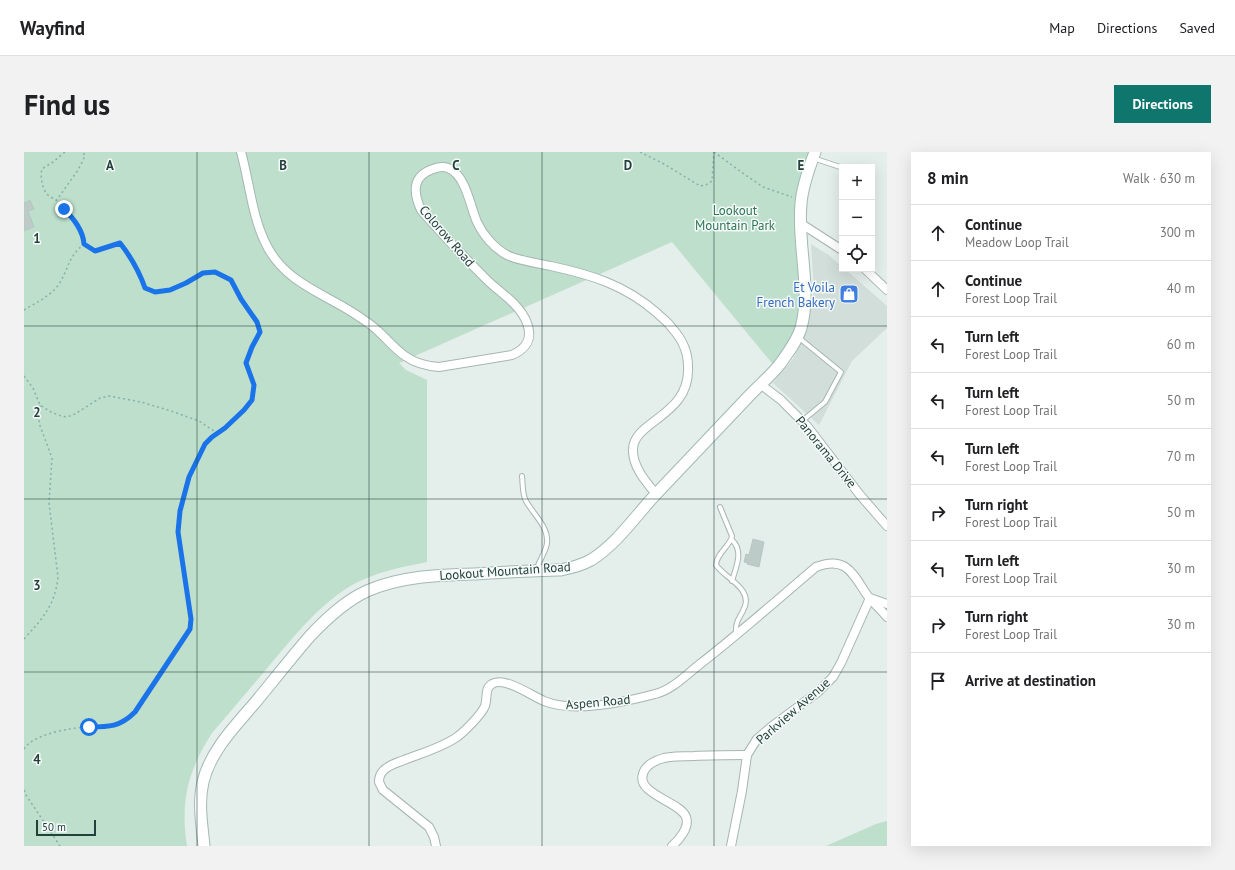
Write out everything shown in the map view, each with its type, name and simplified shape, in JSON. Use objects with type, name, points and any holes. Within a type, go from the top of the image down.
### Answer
[{"type":"street","name":"Colorow Road","points":[[241,152],[258,223],[268,248],[278,264],[299,282],[360,317],[378,331],[405,356],[422,364],[439,367],[512,355],[526,346],[529,337],[527,323],[519,309],[488,281],[421,210],[416,199],[415,189],[418,178],[427,171],[440,166],[448,168],[456,173],[466,191],[483,233],[494,246],[508,255],[588,275],[611,283],[633,295],[653,310],[672,327],[682,341],[688,358],[689,373],[680,398],[670,410],[643,430],[635,439],[633,450],[635,462],[645,481],[656,494]]},
{"type":"street","name":"Lookout Mountain Road","points":[[204,846],[200,800],[207,768],[233,729],[323,621],[338,609],[367,591],[414,578],[440,575],[560,570],[577,566],[592,560],[620,535],[656,494],[760,384],[779,366],[791,349],[797,336],[804,313],[805,295],[800,222],[801,204],[813,155]]},
{"type":"street","points":[[800,222],[839,248]]},
{"type":"street","points":[[868,272],[887,290]]},
{"type":"street","name":"Panorama Drive","points":[[760,384],[781,400],[802,421],[860,495],[887,526]]},
{"type":"street","name":"Aspen Road","points":[[436,846],[434,837],[429,827],[383,790],[378,782],[379,778],[383,771],[390,766],[457,737],[478,716],[485,705],[488,688],[492,683],[498,681],[506,682],[545,702],[562,706],[578,706],[614,702],[657,694],[670,688],[736,636],[816,567],[827,563],[840,565],[849,569],[858,578],[870,598],[887,617]]},
{"type":"street","points":[[870,598],[887,604]]},
{"type":"street","name":"Parkview Avenue","points":[[731,846],[742,791],[747,755],[757,739],[818,692],[833,677],[841,663],[870,598]]},
{"type":"street","points":[[672,846],[679,839],[683,831],[686,824],[686,816],[681,811],[661,799],[644,784],[642,779],[643,773],[647,767],[654,761],[664,758],[747,755]]},
{"type":"lane","points":[[813,155],[839,167]]},
{"type":"lane","points":[[797,336],[841,372],[825,402],[802,421]]},
{"type":"lane","points":[[522,476],[523,494],[526,501],[539,519],[548,538],[546,549],[538,564],[537,571]]},
{"type":"lane","points":[[720,507],[732,536],[732,540],[737,546],[739,556],[732,581]]},
{"type":"lane","points":[[732,540],[726,544],[716,561],[716,565],[742,589],[744,594],[746,603],[736,624],[736,636]]},
{"type":"path","points":[[24,749],[37,738],[76,728],[111,726],[125,722],[135,712],[190,629],[191,619],[178,532],[178,518],[192,472],[205,444],[244,410],[252,400],[254,385],[246,363],[260,332],[257,322],[241,299],[231,280],[215,272],[203,273],[170,290],[155,292],[145,288],[141,275],[132,258],[120,243],[95,251],[84,244],[76,221],[46,193],[40,176],[42,169],[65,152]]},
{"type":"path","points":[[56,201],[78,170],[85,156],[82,152]]},
{"type":"path","points":[[640,152],[664,164],[700,186],[706,185],[712,181],[714,152]]},
{"type":"path","points":[[714,152],[763,186],[795,198]]},
{"type":"path","points":[[24,310],[49,295],[59,284],[75,251],[84,244]]},
{"type":"path","points":[[24,376],[33,388],[40,405],[39,423],[52,458],[49,503],[58,577],[57,588],[52,603],[45,615],[24,639]]},
{"type":"path","points":[[40,405],[51,412],[67,417],[75,414],[100,398],[114,397],[141,402],[199,421],[217,433]]},
{"type":"path","points":[[24,790],[60,846]]},
{"type":"shaded area","points":[[811,244],[830,256],[839,264],[839,272],[848,272],[887,306],[887,328],[852,361],[819,425],[773,383],[793,359],[806,331],[814,291]]},
{"type":"green space","name":"Lookout Mountain Park","points":[[24,152],[815,152],[802,193],[802,311],[792,343],[776,368],[672,242],[399,363],[406,370],[427,380],[427,562],[379,573],[361,580],[340,593],[319,610],[300,630],[212,733],[197,760],[188,787],[185,815],[187,846],[24,846]]},
{"type":"green space","points":[[887,821],[887,846],[826,846],[876,824]]},
{"type":"building","points":[[30,200],[34,209],[28,211],[34,227],[24,231],[24,203]]},
{"type":"building","points":[[753,539],[764,542],[759,567],[744,562],[746,554],[749,555]]},
{"type":"place","name":"Et Voila French Bakery","points":[[849,294]]},
{"type":"route","points":[[64,209],[76,221],[84,244],[95,251],[120,243],[132,258],[141,275],[145,288],[155,292],[170,290],[203,273],[215,272],[231,280],[241,299],[257,322],[260,332],[246,363],[254,385],[252,400],[225,428],[205,444],[189,477],[178,518],[178,532],[191,619],[190,629],[135,712],[125,722],[104,727],[89,727]]}]
